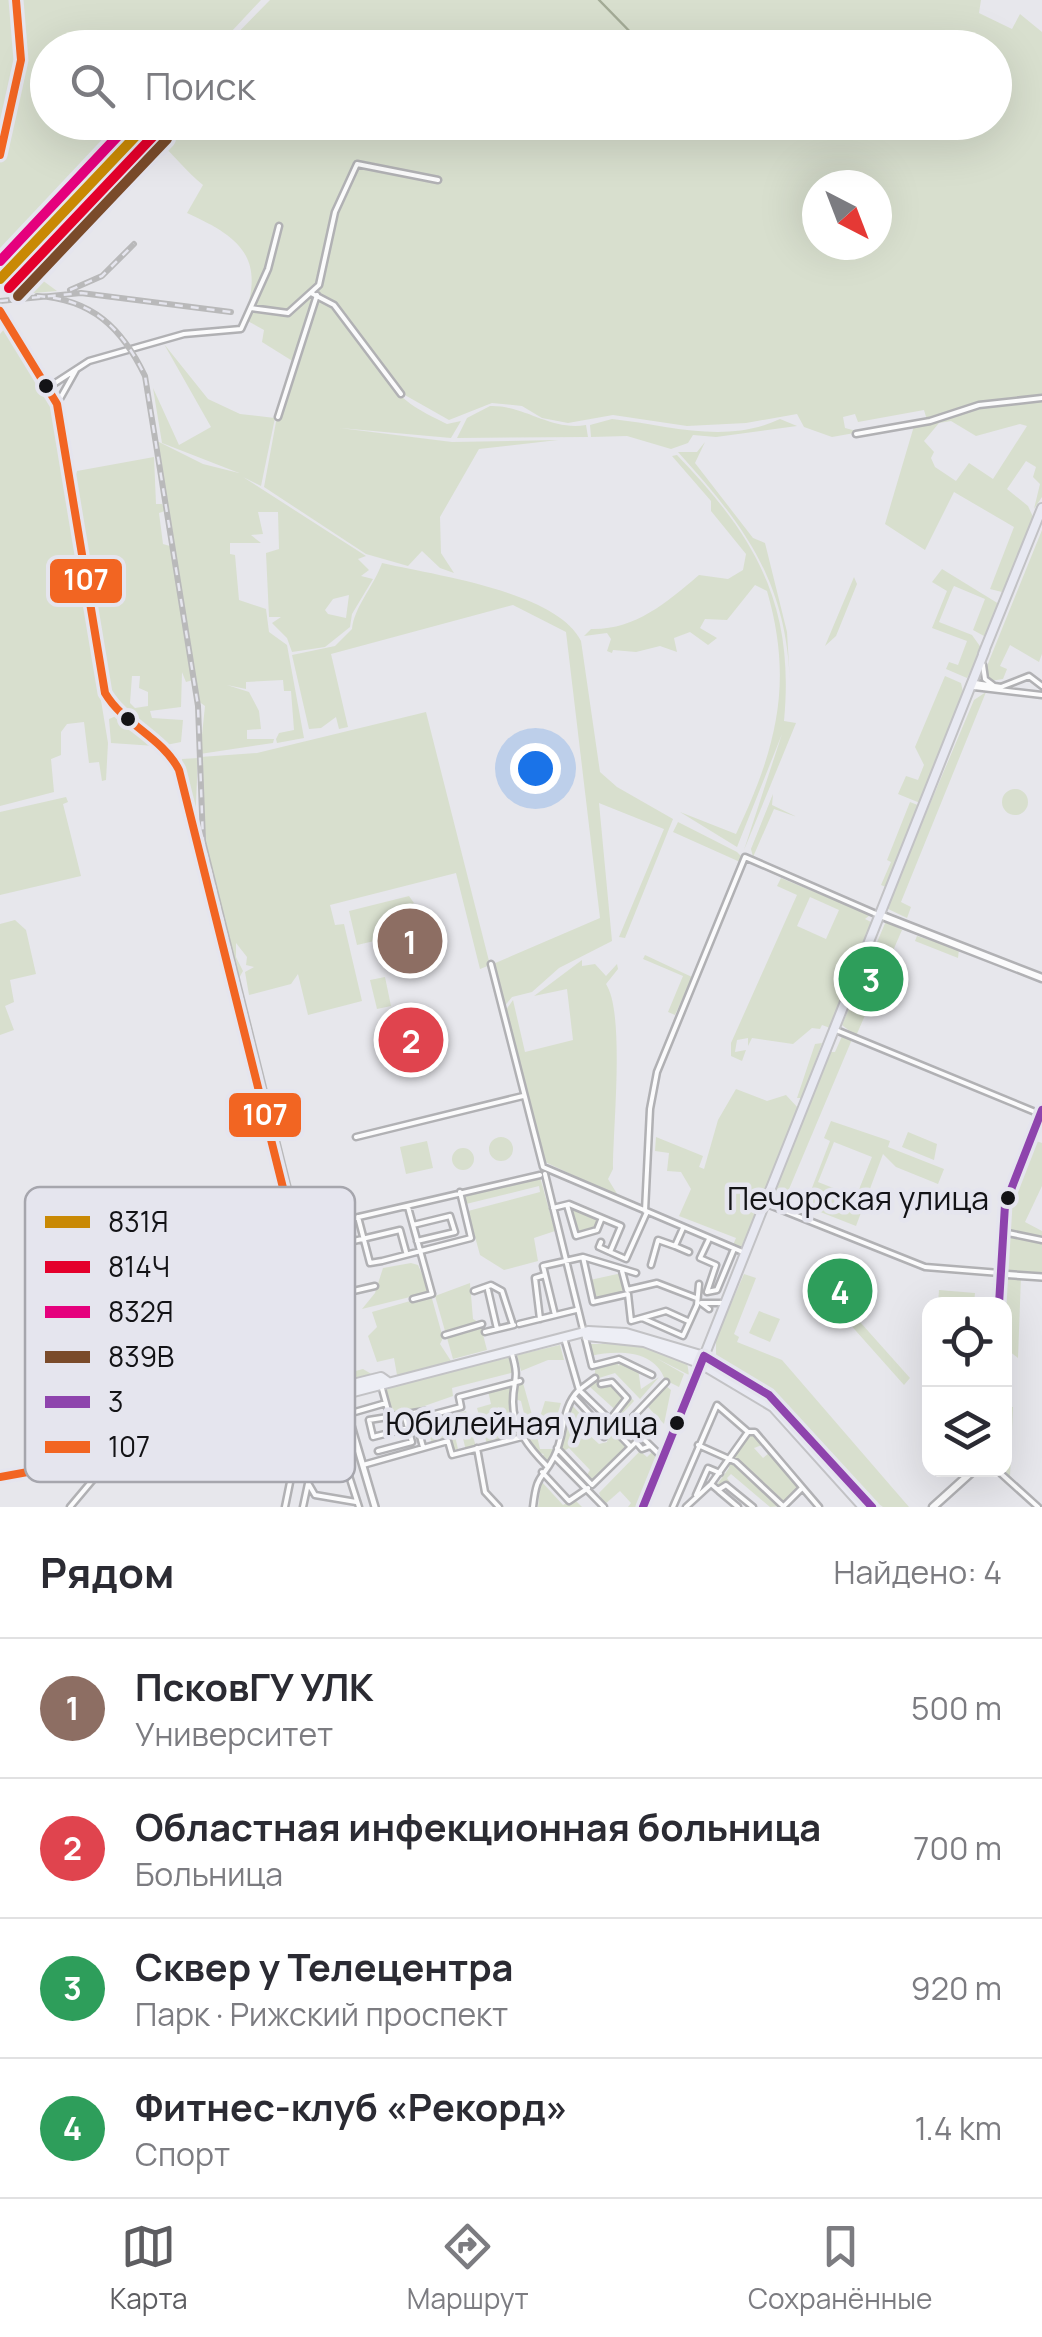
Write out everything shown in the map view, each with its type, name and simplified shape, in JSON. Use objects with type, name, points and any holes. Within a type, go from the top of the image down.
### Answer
[{"type":"highway","points":[[702,1360],[1042,508]]},
{"type":"highway","points":[[972,687],[985,650]]},
{"type":"highway","points":[[702,1360],[773,1407],[863,1507]]},
{"type":"highway","points":[[702,1360],[769,1394],[872,1507]]},
{"type":"main road","points":[[0,154],[21,60],[16,0]]},
{"type":"main road","points":[[0,311],[53,385],[104,693],[133,728],[167,749],[180,770],[283,1187]]},
{"type":"main road","points":[[880,916],[1042,978]]},
{"type":"main road","points":[[998,1297],[1008,1198],[1041,1112]]},
{"type":"main road","points":[[355,1386],[583,1334],[644,1342],[702,1360],[643,1507]]},
{"type":"main road","points":[[0,1477],[25,1472]]},
{"type":"main road","points":[[933,1507],[966,1477]]},
{"type":"street","points":[[278,417],[320,285],[335,212],[357,164],[438,180]]},
{"type":"street","points":[[53,385],[79,366],[184,334],[240,329],[279,226]]},
{"type":"street","points":[[251,308],[288,313],[314,294]]},
{"type":"street","points":[[314,294],[334,305],[401,394]]},
{"type":"street","points":[[57,404],[79,366]]},
{"type":"street","points":[[53,385],[65,386]]},
{"type":"street","points":[[856,434],[930,421],[980,405],[1042,398]]},
{"type":"street","points":[[982,665],[984,679],[997,687]]},
{"type":"street","points":[[972,687],[997,687],[1030,676],[1039,684],[1032,692]]},
{"type":"street","points":[[1021,680],[1023,690]]},
{"type":"street","points":[[972,687],[1042,695]]},
{"type":"street","points":[[972,687],[984,690]]},
{"type":"street","points":[[602,1242],[600,1247],[626,1259],[646,1211],[650,1109],[657,1072],[746,857],[880,916]]},
{"type":"street","points":[[491,964],[593,1372]]},
{"type":"street","points":[[836,1030],[1041,1112]]},
{"type":"street","points":[[356,1138],[523,1096]]},
{"type":"street","points":[[355,1218],[543,1172],[745,1253]]},
{"type":"street","points":[[358,1217],[370,1263],[420,1252],[471,1238],[460,1192]]},
{"type":"street","points":[[766,1204],[925,1267],[1042,1276]]},
{"type":"street","points":[[408,1205],[432,1294],[413,1299]]},
{"type":"street","points":[[552,1208],[567,1205],[621,1226],[610,1252]]},
{"type":"street","points":[[567,1205],[576,1236],[598,1230],[602,1218]]},
{"type":"street","points":[[413,1224],[450,1216],[454,1232],[418,1241]]},
{"type":"street","points":[[674,1246],[683,1227]]},
{"type":"street","points":[[355,1241],[400,1230],[407,1254]]},
{"type":"street","points":[[1002,1232],[1042,1240]]},
{"type":"street","points":[[709,1238],[700,1258],[716,1264],[707,1292],[717,1290],[734,1249]]},
{"type":"street","points":[[651,1265],[658,1240],[690,1252]]},
{"type":"street","points":[[583,1256],[594,1302],[657,1283],[696,1298]]},
{"type":"street","points":[[556,1315],[542,1266],[583,1256],[607,1260],[636,1273]]},
{"type":"street","points":[[622,1270],[631,1321],[666,1311],[688,1321]]},
{"type":"street","points":[[488,1276],[497,1329]]},
{"type":"street","points":[[540,1319],[535,1278],[545,1276]]},
{"type":"street","points":[[642,1318],[684,1336],[699,1284]]},
{"type":"street","points":[[355,1291],[375,1286]]},
{"type":"street","points":[[474,1291],[489,1286],[502,1291],[516,1325]]},
{"type":"street","points":[[709,1309],[702,1303],[726,1302]]},
{"type":"street","points":[[484,1332],[576,1310]]},
{"type":"street","points":[[445,1335],[482,1324]]},
{"type":"street","points":[[564,1338],[580,1390],[632,1447]]},
{"type":"street","points":[[511,1351],[520,1381],[513,1400],[522,1436],[569,1501],[590,1488],[636,1442],[642,1449],[650,1446]]},
{"type":"street","points":[[534,1507],[544,1469],[557,1448],[567,1404],[593,1372],[620,1359],[652,1375]]},
{"type":"street","points":[[383,1381],[389,1414]]},
{"type":"street","points":[[408,1428],[374,1437],[369,1420],[425,1411],[426,1416],[461,1407],[459,1397],[520,1381]]},
{"type":"street","points":[[601,1384],[612,1382],[627,1398],[598,1430],[604,1437]]},
{"type":"street","points":[[627,1423],[666,1382]]},
{"type":"street","points":[[573,1396],[602,1427]]},
{"type":"street","points":[[355,1412],[386,1403]]},
{"type":"street","points":[[673,1507],[717,1405],[748,1432],[755,1432],[818,1507]]},
{"type":"street","points":[[414,1414],[423,1447]]},
{"type":"street","points":[[378,1451],[412,1442],[404,1416]]},
{"type":"street","points":[[609,1419],[627,1423],[663,1458]]},
{"type":"street","points":[[687,1507],[712,1484],[748,1432]]},
{"type":"street","points":[[363,1464],[448,1440],[452,1455],[522,1436]]},
{"type":"street","points":[[355,1437],[375,1507]]},
{"type":"street","points":[[698,1446],[728,1457],[784,1507],[802,1488]]},
{"type":"street","points":[[477,1448],[486,1492],[499,1507]]},
{"type":"street","points":[[557,1448],[604,1507]]},
{"type":"street","points":[[554,1456],[590,1488]]},
{"type":"street","points":[[694,1500],[708,1468],[720,1473]]},
{"type":"street","points":[[1005,1477],[1038,1507]]},
{"type":"street","points":[[70,1507],[90,1482]]},
{"type":"street","points":[[286,1507],[291,1482]]},
{"type":"street","points":[[308,1483],[315,1495],[359,1505]]},
{"type":"street","points":[[303,1507],[308,1483]]},
{"type":"street","points":[[712,1484],[738,1507]]},
{"type":"street","points":[[718,1490],[726,1485],[753,1507]]},
{"type":"green space","points":[[0,0],[261,0],[233,30],[30,30],[30,140],[131,140],[0,277]]},
{"type":"green space","points":[[270,0],[981,0],[979,13],[1012,29],[1020,14],[1042,32],[1042,396],[967,406],[927,420],[924,410],[858,422],[855,414],[843,417],[845,428],[860,432],[832,437],[804,427],[797,414],[746,423],[687,426],[613,415],[568,423],[542,418],[522,406],[492,403],[449,420],[403,394],[393,382],[400,395],[423,412],[447,424],[461,421],[451,438],[340,428],[452,442],[558,440],[479,449],[440,517],[441,553],[454,573],[440,568],[422,551],[408,566],[366,554],[264,487],[278,411],[294,362],[262,342],[264,330],[244,319],[252,280],[250,265],[235,241],[187,213],[203,185],[160,143],[143,155],[122,186],[81,226],[42,280],[57,291],[10,295],[17,284],[12,277],[0,288],[0,281],[136,140],[1012,140],[1012,30],[241,30]]},
{"type":"green space","points":[[6,327],[53,408],[108,743],[106,780],[102,781],[99,762],[89,763],[84,722],[67,724],[61,732],[61,755],[51,759],[54,792],[0,806],[0,334]]},
{"type":"green space","points":[[164,344],[208,399],[240,414],[275,418],[261,486],[243,477],[366,556],[358,559],[369,570],[361,576],[373,579],[352,614],[350,627],[325,647],[292,652],[287,638],[272,623],[281,617],[269,617],[266,553],[279,549],[278,512],[258,512],[263,534],[251,535],[261,543],[230,543],[230,554],[235,555],[239,600],[266,609],[269,632],[287,645],[304,738],[277,743],[279,733],[294,730],[291,691],[284,691],[283,680],[246,682],[246,689],[227,685],[249,692],[259,711],[261,729],[247,730],[247,739],[274,739],[273,743],[200,754],[205,706],[198,701],[157,441],[203,464],[239,473],[162,443],[153,388],[179,445],[211,427]],"holes":[[[349,595],[346,618],[325,610],[333,599]]]},
{"type":"green space","points":[[1042,400],[1042,497],[1034,509],[1040,484],[1033,477],[1036,467],[1026,461],[1007,489],[1028,506],[1034,519],[1002,592],[990,589],[1014,527],[954,492],[925,550],[885,524],[914,426],[977,408]],"holes":[[[951,421],[976,436],[1020,424],[1027,426],[993,479],[969,463],[956,481],[935,467],[931,458],[934,452],[924,441],[939,423]]]},
{"type":"green space","points":[[490,406],[515,409],[561,424],[586,425],[588,437],[457,438],[467,418]]},
{"type":"green space","points":[[612,419],[718,432],[759,427],[780,419],[797,426],[716,437],[693,435],[688,443],[671,449],[627,436],[591,437],[590,425]]},
{"type":"green space","points":[[705,442],[695,463],[753,538],[765,543],[787,632],[790,682],[780,613],[757,556],[723,504],[678,452],[697,452]]},
{"type":"green space","points":[[677,455],[729,515],[748,545],[776,607],[783,642],[784,721],[796,723],[744,850],[782,734],[737,847],[680,812],[736,834],[762,773],[777,716],[780,686],[775,625],[767,591],[755,585],[727,620],[705,619],[700,628],[717,638],[708,645],[690,632],[674,638],[677,652],[660,646],[612,653],[607,651],[611,639],[607,633],[584,636],[591,629],[636,620],[699,575],[728,579],[743,570],[746,554],[711,511],[711,501],[672,456]]},
{"type":"green space","points":[[154,457],[156,504],[162,504],[165,511],[159,513],[163,544],[170,546],[193,680],[186,682],[182,672],[181,707],[150,711],[152,718],[183,720],[181,742],[166,745],[134,726],[106,692],[74,482],[77,471]],"holes":[[[132,676],[140,676],[139,688],[148,692],[148,706],[135,708],[130,703]]]},
{"type":"green space","points":[[1042,530],[1042,654],[1039,662],[1010,645],[1000,666],[1007,669],[1003,679],[990,681],[986,677],[987,666]]},
{"type":"green space","points":[[382,563],[491,588],[547,609],[567,624],[581,641],[600,772],[617,787],[673,819],[625,938],[619,937],[664,829],[599,803],[612,941],[559,968],[532,992],[512,997],[503,1008],[493,964],[600,918],[566,632],[513,605],[331,654],[348,727],[339,729],[336,717],[321,728],[309,729],[292,655],[335,646],[352,629]]},
{"type":"green space","points":[[942,569],[999,604],[984,636],[973,630],[985,599],[954,586],[952,590],[939,622],[972,635],[982,649],[967,678],[946,669],[949,662],[958,665],[967,641],[932,628],[947,591],[932,582]]},
{"type":"green space","points":[[854,577],[857,584],[836,636],[825,646]]},
{"type":"green space","points":[[945,676],[961,683],[963,692],[920,803],[898,794],[906,776],[918,780],[924,765],[915,747]]},
{"type":"green space","points":[[986,692],[901,902],[911,907],[907,918],[886,908],[974,700]]},
{"type":"green space","points":[[426,712],[490,965],[480,969],[456,873],[330,905],[335,925],[344,924],[362,1001],[308,1015],[298,974],[291,984],[249,995],[245,972],[254,967],[246,965],[247,957],[236,943],[236,957],[243,971],[239,978],[204,841],[200,757],[257,753]]},
{"type":"green space","points":[[116,716],[123,727],[155,746],[111,743],[109,719]]},
{"type":"green space","points":[[198,758],[195,824],[181,767],[182,759]]},
{"type":"green space","points":[[1015,789],[1024,793],[1028,802],[1024,811],[1015,815],[1006,811],[1002,802],[1006,793]]},
{"type":"green space","points":[[773,794],[772,805],[797,817],[774,809],[753,857],[751,849]]},
{"type":"green space","points":[[66,797],[68,802],[63,804],[81,876],[0,895],[0,812]]},
{"type":"green space","points":[[910,802],[920,806],[886,887],[881,885],[891,862],[887,860]]},
{"type":"green space","points":[[678,822],[737,852],[742,857],[740,862],[673,832]]},
{"type":"green space","points":[[781,878],[870,915],[865,919],[873,923],[830,1028],[812,1028],[793,1044],[752,1038],[748,1046],[748,1038],[737,1040],[735,1052],[746,1050],[742,1061],[731,1056],[731,1043],[797,895],[777,886]],"holes":[[[810,897],[839,910],[826,939],[797,926]]]},
{"type":"green space","points":[[409,896],[414,903],[407,908],[407,917],[418,922],[418,931],[357,945],[349,911]]},
{"type":"green space","points":[[15,920],[26,930],[36,974],[10,980],[14,1002],[5,1006],[14,1030],[0,1035],[0,924]]},
{"type":"green space","points":[[886,921],[902,930],[856,1036],[842,1025]]},
{"type":"green space","points":[[917,936],[959,949],[958,958],[915,941]]},
{"type":"green space","points":[[645,955],[692,977],[675,1015],[668,1012],[683,976],[643,959]]},
{"type":"green space","points":[[582,960],[582,966],[595,964],[606,976],[617,964],[618,969],[606,984],[612,999],[617,1044],[613,1169],[608,1179],[619,1197],[543,1161],[505,1011],[513,1000],[525,1052],[573,1040],[567,989],[534,996]]},
{"type":"green space","points":[[385,977],[391,1006],[377,1009],[370,980]]},
{"type":"green space","points":[[843,1034],[853,1037],[784,1201],[799,1208],[795,1214],[770,1202],[831,1052],[835,1052]]},
{"type":"green space","points":[[822,1043],[802,1098],[797,1098],[815,1044]]},
{"type":"green space","points":[[736,1089],[767,1101],[786,1095],[799,1109],[741,1248],[733,1245],[736,1238],[679,1216],[691,1189],[681,1172],[667,1171],[669,1153],[655,1151],[656,1137],[703,1156],[699,1167],[704,1169],[718,1120]]},
{"type":"green space","points":[[831,1121],[890,1141],[888,1147],[944,1169],[938,1184],[896,1167],[883,1154],[856,1226],[805,1206],[830,1141],[824,1138]],"holes":[[[834,1142],[872,1157],[856,1197],[818,1182]]]},
{"type":"green space","points":[[1042,1121],[1036,1141],[1042,1143],[1042,1186],[1025,1222],[1042,1231],[1042,1238],[1009,1231],[1012,1201]]},
{"type":"green space","points":[[908,1132],[937,1144],[934,1160],[902,1147]]},
{"type":"green space","points":[[501,1137],[513,1149],[501,1161],[489,1149]]},
{"type":"green space","points":[[427,1141],[433,1168],[406,1174],[400,1147]]},
{"type":"green space","points":[[463,1148],[471,1151],[471,1167],[463,1170],[455,1167],[452,1159],[455,1151]]},
{"type":"green space","points":[[540,1177],[555,1231],[534,1238],[538,1261],[504,1270],[480,1255],[468,1211],[540,1192],[539,1186],[466,1204],[463,1195]]},
{"type":"green space","points":[[569,1207],[600,1220],[597,1228],[578,1233]]},
{"type":"green space","points":[[1009,1234],[1042,1242],[1042,1274],[1006,1271]]},
{"type":"green space","points":[[418,1265],[430,1292],[362,1309],[375,1293],[383,1268]]},
{"type":"green space","points":[[622,1273],[626,1293],[595,1297],[590,1280]]},
{"type":"green space","points":[[744,1274],[756,1278],[734,1334],[739,1337],[737,1342],[782,1360],[909,1507],[883,1507],[872,1499],[773,1393],[716,1356],[716,1338]]},
{"type":"green space","points":[[1005,1276],[1021,1276],[1018,1358],[1012,1353],[1012,1297],[1005,1297]]},
{"type":"green space","points":[[470,1283],[473,1319],[480,1323],[487,1350],[453,1359],[435,1296]]},
{"type":"green space","points":[[939,1290],[975,1293],[975,1297],[938,1297]]},
{"type":"green space","points":[[431,1295],[443,1338],[440,1344],[451,1361],[397,1375],[394,1358],[377,1362],[368,1336],[377,1327],[372,1312]]},
{"type":"green space","points":[[844,1304],[910,1378],[904,1385],[840,1313]]},
{"type":"green space","points":[[759,1311],[780,1319],[770,1342],[749,1333]]},
{"type":"green space","points":[[589,1339],[630,1342],[687,1362],[689,1375],[656,1358],[684,1374],[679,1387],[669,1382],[665,1385],[671,1390],[664,1424],[648,1407],[658,1394],[649,1401],[646,1397],[665,1380],[660,1370],[634,1354],[591,1356],[588,1344],[604,1344]]},
{"type":"green space","points":[[560,1345],[564,1360],[548,1360],[521,1371],[517,1355]]},
{"type":"green space","points":[[511,1357],[515,1372],[452,1388],[453,1396],[393,1417],[385,1388]]},
{"type":"green space","points":[[620,1360],[638,1369],[641,1389],[659,1377],[640,1399],[615,1373],[599,1378],[600,1383],[614,1379],[634,1401],[621,1415],[590,1387],[583,1388],[595,1379],[595,1366],[616,1361],[619,1366]]},
{"type":"green space","points":[[363,1369],[373,1375],[355,1379],[355,1371]]},
{"type":"green space","points":[[523,1383],[536,1429],[545,1401],[561,1403],[551,1435],[536,1432],[540,1449],[556,1449],[548,1464],[540,1459],[544,1454],[534,1452],[523,1436],[528,1430],[521,1401],[515,1399],[510,1401],[519,1436],[509,1439],[499,1407],[495,1409],[503,1440],[487,1444],[477,1408],[491,1404],[488,1391]]},
{"type":"green space","points":[[572,1405],[594,1429],[586,1432],[599,1444],[607,1442],[609,1428],[628,1448],[593,1482],[587,1475],[590,1470],[569,1448],[564,1451],[560,1446]]},
{"type":"green space","points":[[466,1411],[476,1433],[472,1434],[476,1446],[466,1451],[458,1417],[451,1419],[458,1449],[451,1450],[448,1440],[432,1444],[425,1419]]},
{"type":"green space","points":[[752,1433],[765,1444],[754,1448],[763,1458],[769,1453],[801,1486],[782,1506],[770,1507],[731,1474],[727,1478],[733,1487],[716,1486],[729,1468],[726,1454],[734,1458]]},
{"type":"green space","points":[[654,1450],[657,1456],[637,1507],[628,1507],[631,1503],[620,1491],[604,1505],[599,1493],[640,1451],[647,1457]]},
{"type":"green space","points":[[541,1481],[563,1505],[574,1499],[582,1507],[538,1507]]},
{"type":"waterway","points":[[599,0],[628,30]]},
{"type":"railway","points":[[70,290],[102,276],[134,244]]},
{"type":"railway","points":[[0,301],[81,293],[231,312]]},
{"type":"railway","points":[[37,296],[74,303],[103,319],[126,344],[145,376],[198,706],[203,841],[289,1187]]},
{"type":"transit line","name":"107","points":[[0,155],[21,60],[16,0]]},
{"type":"transit line","name":"832Я","points":[[0,261],[114,140]]},
{"type":"transit line","name":"831Я","points":[[0,279],[132,140]]},
{"type":"transit line","name":"814Ч","points":[[9,288],[149,140]]},
{"type":"transit line","name":"839В","points":[[18,296],[166,140]]},
{"type":"transit line","name":"107","points":[[0,311],[57,404],[105,693],[122,714],[163,749],[179,770],[283,1187]]},
{"type":"transit line","name":"3","points":[[999,1297],[1005,1205],[1042,1110]]},
{"type":"transit line","name":"3","points":[[704,1356],[769,1395],[872,1507]]},
{"type":"transit line","name":"3","points":[[643,1507],[704,1356]]},
{"type":"transit line","name":"107","points":[[0,1477],[25,1472]]},
{"type":"place","name":"ПсковГУ УЛК","points":[[410,941]]},
{"type":"place","name":"Сквер у Телецентра","points":[[871,979]]},
{"type":"place","name":"Областная инфекционная больница","points":[[411,1040]]},
{"type":"place","name":"Печорская улица","points":[[1008,1198]]},
{"type":"place","name":"Фитнес-клуб «Рекорд»","points":[[840,1291]]},
{"type":"place","name":"Юбилейная улица","points":[[677,1423]]}]
